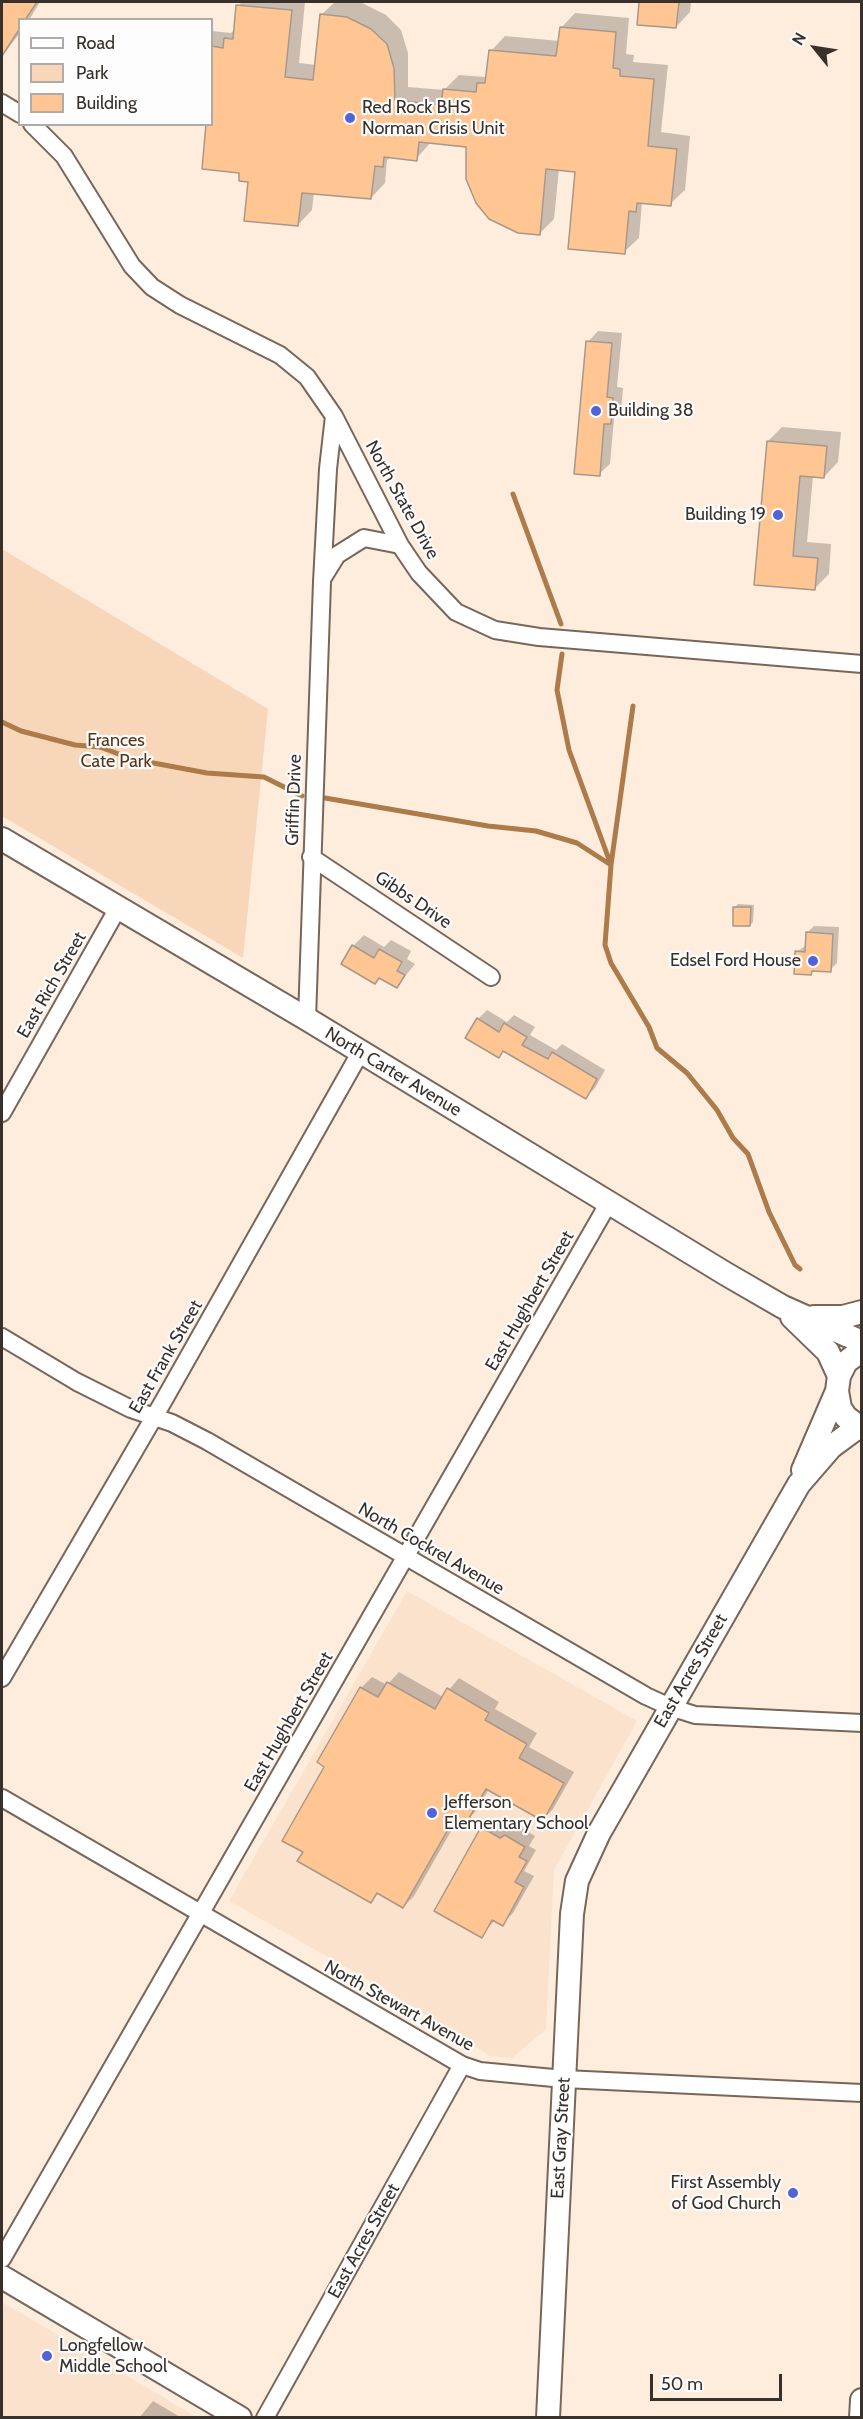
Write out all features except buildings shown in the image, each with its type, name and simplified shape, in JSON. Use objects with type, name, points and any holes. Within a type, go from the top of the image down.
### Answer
[{"type":"street","points":[[2,103],[18,113]]},
{"type":"street","name":"North State Drive","points":[[34,126],[64,156],[132,266],[152,287],[180,305],[280,355],[308,377],[334,416],[400,544],[419,573],[456,612],[495,630],[539,637],[861,664]]},
{"type":"street","name":"Griffin Drive","points":[[307,1019],[322,582],[328,469],[334,416]]},
{"type":"street","name":"Griffin Drive","points":[[322,582],[337,555],[364,538],[400,544]]},
{"type":"street","name":"North Carter Avenue","points":[[2,839],[307,1019],[608,1204],[783,1307],[861,1342]]},
{"type":"street","name":"Gibbs Drive","points":[[311,857],[491,977]]},
{"type":"street","name":"East Rich Street","points":[[4,1104],[118,908]]},
{"type":"street","name":"East Frank Street","points":[[2,1678],[154,1417],[360,1053]]},
{"type":"street","name":"East Hughbert Street","points":[[2,2259],[608,1204]]},
{"type":"street","name":"North Carter Avenue","points":[[783,1307],[828,1352],[838,1384],[840,1408],[860,1428]]},
{"type":"street","points":[[807,1316],[829,1318],[861,1312]]},
{"type":"street","name":"North Cockrel Avenue","points":[[2,1337],[77,1382],[131,1409],[207,1441],[646,1696],[670,1707],[695,1715],[861,1723]]},
{"type":"street","name":"East Acres Street","points":[[799,1484],[807,1456],[846,1362],[861,1350]]},
{"type":"street","name":"East Acres Street","points":[[585,1860],[670,1707],[799,1484],[831,1447],[860,1428]]},
{"type":"street","name":"North Stewart Avenue","points":[[2,1798],[462,2065],[480,2072],[564,2079],[861,2093]]},
{"type":"street","name":"East Gray Street","points":[[548,2418],[572,1914],[577,1881],[585,1860]]},
{"type":"street","name":"East Acres Street","points":[[265,2418],[462,2065]]},
{"type":"street","points":[[2,2277],[240,2418]]},
{"type":"street","points":[[861,2400],[861,2418]]},
{"type":"shaded area","name":"Jefferson Elementary School","points":[[407,1591],[637,1721],[554,1870],[546,2029],[512,2058],[490,2056],[383,1988],[229,1901]]},
{"type":"shaded area","name":"Longfellow Middle School","points":[[2,2302],[183,2409],[196,2417],[2,2417]]},
{"type":"green space","name":"Frances Cate Park","points":[[2,549],[268,709],[243,958],[2,816]]},
{"type":"waterway","points":[[513,494],[561,624]]},
{"type":"waterway","points":[[562,654],[557,690],[569,750],[611,865],[605,945],[611,963],[649,1027],[657,1048],[687,1073],[717,1110],[733,1138],[748,1154],[769,1212],[795,1265],[800,1269]]},
{"type":"waterway","points":[[325,798],[488,826],[536,831],[577,843],[611,865],[633,706]]},
{"type":"waterway","points":[[2,722],[21,731],[75,745],[100,747],[132,759],[207,773],[264,777],[302,796]]},
{"type":"place","name":"Red Rock BHS Norman Crisis Unit","points":[[350,118]]},
{"type":"place","name":"Building 38","points":[[596,411]]},
{"type":"place","name":"Building 19","points":[[778,515]]},
{"type":"place","name":"Edsel Ford House","points":[[813,961]]},
{"type":"place","name":"Jefferson Elementary School","points":[[432,1813]]},
{"type":"place","name":"First Assembly of God Church","points":[[793,2193]]},
{"type":"place","name":"Longfellow Middle School","points":[[47,2356]]}]
